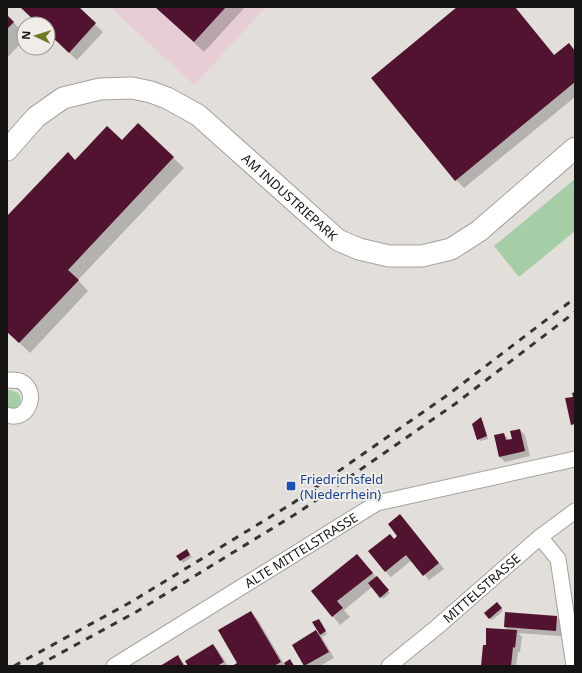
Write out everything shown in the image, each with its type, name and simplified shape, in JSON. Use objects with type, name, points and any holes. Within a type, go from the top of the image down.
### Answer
[{"type":"street","name":"AM INDUSTRIEPARK","points":[[7,150],[36,117],[62,98],[100,89],[132,88],[151,92],[167,98],[198,115],[338,240],[359,249],[389,256],[422,256],[451,249],[479,231],[575,148]]},
{"type":"street","points":[[7,380],[19,381],[28,387],[31,401],[29,407],[24,413],[18,416],[7,415]]},
{"type":"street","name":"ALTE MITTELSTRASSE","points":[[114,666],[377,503],[575,459]]},
{"type":"street","name":"MITTELSTRASSE","points":[[389,666],[437,628],[540,537],[575,511]]},
{"type":"street","points":[[540,537],[558,559],[574,666]]},
{"type":"shaded area","points":[[110,7],[266,7],[194,85]]},
{"type":"green space","points":[[575,179],[575,231],[519,277],[494,246]]},
{"type":"green space","points":[[7,390],[15,391],[20,395],[21,398],[17,408],[12,409],[7,407]]},
{"type":"building","points":[[20,7],[79,7],[96,23],[69,53],[56,41],[56,16],[30,16]]},
{"type":"building","points":[[155,7],[226,7],[194,42]]},
{"type":"building","points":[[457,7],[515,7],[554,55],[569,43],[575,51],[575,82],[455,181],[371,78]]},
{"type":"building","points":[[7,15],[14,22],[7,29]]},
{"type":"building","points":[[138,123],[174,157],[68,270],[79,280],[19,343],[7,332],[7,216],[68,152],[75,160],[107,126],[122,140]]},
{"type":"building","points":[[575,392],[575,424],[571,425],[565,398],[573,397],[572,393]]},
{"type":"building","points":[[481,417],[487,436],[477,440],[472,424]]},
{"type":"building","points":[[520,429],[525,451],[499,457],[494,435],[504,433],[506,440],[512,439],[510,431]]},
{"type":"building","points":[[400,514],[439,563],[423,576],[406,555],[385,572],[368,551],[390,534],[394,539],[397,536],[388,524]]},
{"type":"building","points":[[187,549],[190,555],[180,561],[176,556]]},
{"type":"building","points":[[357,554],[373,573],[337,601],[343,608],[332,617],[311,591]]},
{"type":"building","points":[[377,576],[389,590],[380,598],[368,583]]},
{"type":"building","points":[[497,602],[502,608],[489,619],[484,613]]},
{"type":"building","points":[[251,611],[281,662],[274,666],[232,666],[237,663],[218,630]]},
{"type":"building","points":[[505,612],[557,616],[556,631],[504,627]]},
{"type":"building","points":[[319,619],[326,631],[320,635],[312,622]]},
{"type":"building","points":[[486,628],[517,630],[511,666],[481,666],[483,645],[486,645]]},
{"type":"building","points":[[316,630],[329,652],[304,666],[292,645]]},
{"type":"building","points":[[213,644],[224,662],[217,666],[188,666],[185,661]]},
{"type":"building","points":[[178,655],[184,666],[160,666]]},
{"type":"building","points":[[290,659],[294,666],[286,666],[284,663]]},
{"type":"railway","points":[[14,666],[131,602],[293,503],[449,394],[575,298]]},
{"type":"railway","points":[[37,666],[136,612],[299,512],[455,404],[575,312]]},
{"type":"place","name":"Friedrichsfeld (Niederrhein)","points":[[291,486]]}]
